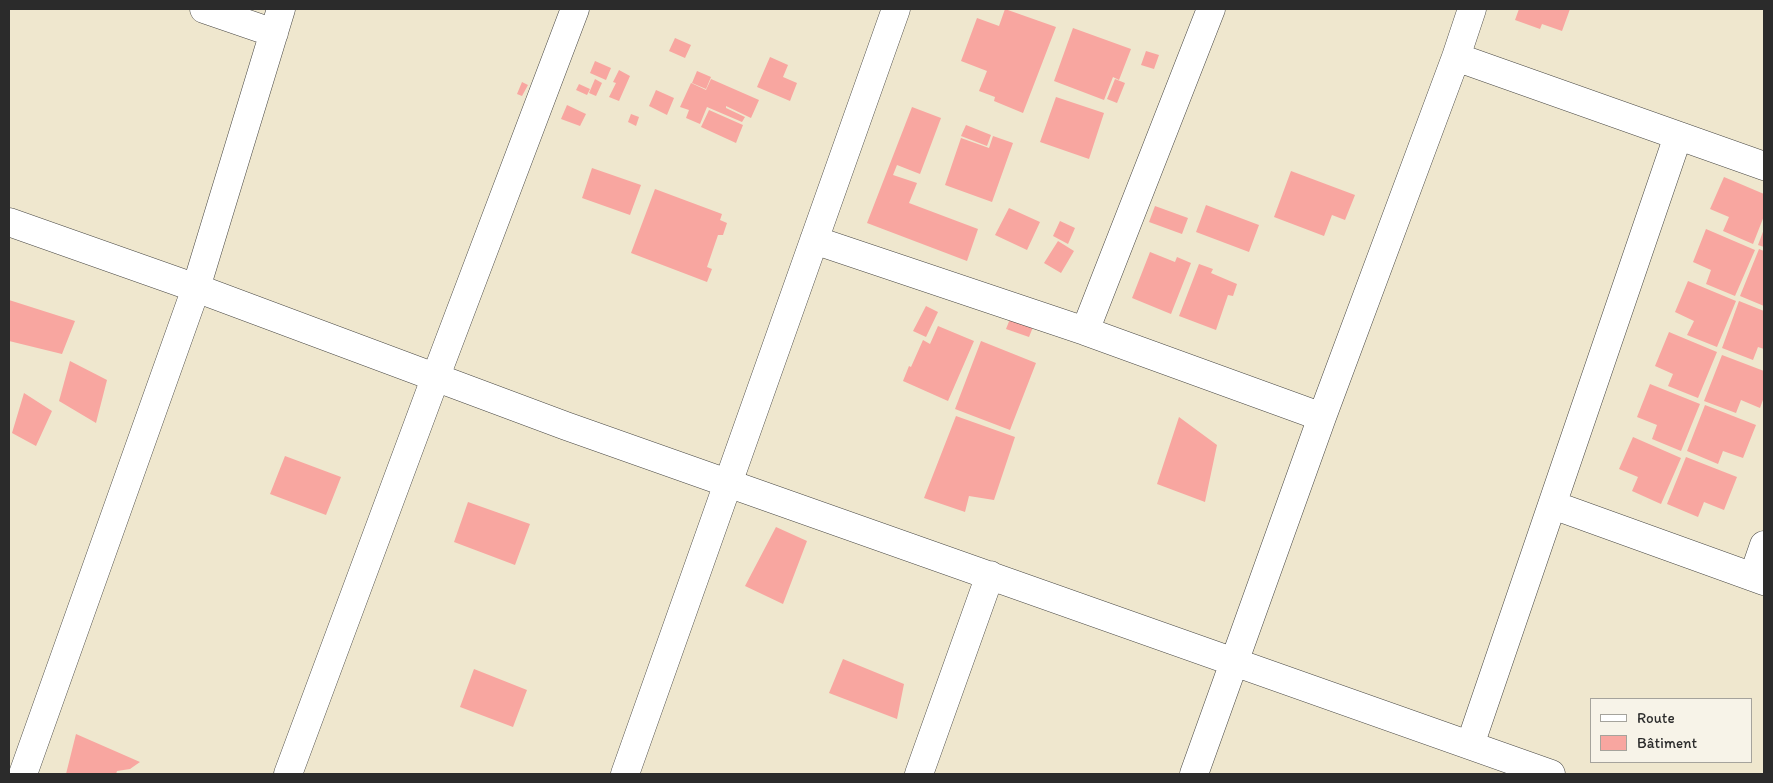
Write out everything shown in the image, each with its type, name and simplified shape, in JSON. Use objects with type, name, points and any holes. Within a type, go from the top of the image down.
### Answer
[{"type":"street","points":[[23,774],[196,288],[278,21],[204,9]]},
{"type":"street","points":[[288,774],[575,9]]},
{"type":"street","points":[[625,774],[896,9]]},
{"type":"street","points":[[1085,331],[1212,9]]},
{"type":"street","points":[[1194,774],[1322,417],[1456,57],[1472,9]]},
{"type":"street","points":[[1456,57],[1764,166]]},
{"type":"street","points":[[1470,745],[1678,136]]},
{"type":"street","points":[[9,222],[196,288],[566,426],[1551,774]]},
{"type":"street","points":[[814,240],[1085,331],[1322,417]]},
{"type":"street","points":[[1553,505],[1759,579],[1764,544]]},
{"type":"street","points":[[919,774],[990,575]]},
{"type":"building","points":[[1005,9],[1056,27],[1023,113],[994,101],[995,97],[979,91],[987,71],[961,61],[977,18],[999,26]]},
{"type":"building","points":[[1519,9],[1570,9],[1562,31],[1542,24],[1540,29],[1515,20]]},
{"type":"building","points":[[1073,28],[1131,49],[1119,80],[1113,77],[1104,100],[1054,81]]},
{"type":"building","points":[[675,38],[691,45],[685,58],[669,51]]},
{"type":"building","points":[[1146,51],[1159,55],[1154,69],[1141,65]]},
{"type":"building","points":[[770,57],[788,65],[783,77],[797,83],[790,101],[757,87]]},
{"type":"building","points":[[595,61],[611,68],[606,80],[590,73]]},
{"type":"building","points":[[619,70],[630,76],[619,101],[609,97],[616,83],[613,82]]},
{"type":"building","points":[[697,71],[711,77],[706,89],[692,83]]},
{"type":"building","points":[[595,79],[602,83],[596,96],[589,93]]},
{"type":"building","points":[[711,79],[759,100],[751,118],[726,106],[726,108],[745,117],[742,122],[707,107],[700,124],[686,118],[689,110],[680,107],[691,83],[706,90]]},
{"type":"building","points":[[1115,79],[1125,83],[1117,103],[1107,99]]},
{"type":"building","points":[[522,82],[528,85],[522,96],[517,94]]},
{"type":"building","points":[[579,84],[590,89],[587,95],[576,90]]},
{"type":"building","points":[[656,90],[674,98],[667,115],[649,106]]},
{"type":"building","points":[[1056,97],[1104,113],[1089,159],[1040,142]]},
{"type":"building","points":[[567,105],[586,114],[580,126],[561,119]]},
{"type":"building","points":[[912,107],[941,118],[920,174],[897,165],[893,175],[917,183],[909,203],[978,229],[967,261],[867,223]]},
{"type":"building","points":[[709,110],[743,125],[736,143],[701,127]]},
{"type":"building","points":[[631,114],[639,117],[636,126],[628,122]]},
{"type":"building","points":[[966,125],[991,135],[987,146],[961,136]]},
{"type":"building","points":[[993,136],[1013,143],[992,202],[945,185],[961,138],[989,148]]},
{"type":"building","points":[[592,168],[641,185],[630,215],[582,198]]},
{"type":"building","points":[[1291,171],[1355,195],[1345,220],[1332,215],[1324,236],[1274,217]]},
{"type":"building","points":[[1724,177],[1764,194],[1764,216],[1753,244],[1723,231],[1729,217],[1710,209]]},
{"type":"building","points":[[655,189],[722,214],[720,220],[727,223],[723,235],[718,235],[707,267],[712,269],[707,282],[631,253]]},
{"type":"building","points":[[1206,205],[1259,225],[1249,252],[1196,232]]},
{"type":"building","points":[[1155,206],[1188,218],[1182,234],[1149,222]]},
{"type":"building","points":[[1009,208],[1040,222],[1027,250],[995,235]]},
{"type":"building","points":[[1060,221],[1075,228],[1068,244],[1053,236]]},
{"type":"building","points":[[1706,229],[1755,250],[1735,296],[1706,284],[1711,270],[1693,262]]},
{"type":"building","points":[[1764,229],[1764,247],[1758,245]]},
{"type":"building","points":[[1058,241],[1074,251],[1061,273],[1044,263]]},
{"type":"building","points":[[1759,249],[1764,251],[1764,306],[1740,296]]},
{"type":"building","points":[[1150,252],[1175,262],[1177,257],[1191,263],[1171,314],[1132,298]]},
{"type":"building","points":[[1199,264],[1213,269],[1211,273],[1237,284],[1233,296],[1228,295],[1216,330],[1179,316]]},
{"type":"building","points":[[1688,281],[1736,301],[1717,347],[1687,335],[1694,321],[1675,312]]},
{"type":"building","points":[[9,300],[75,321],[62,354],[9,341]]},
{"type":"building","points":[[1739,301],[1764,311],[1764,349],[1758,347],[1753,360],[1722,348]]},
{"type":"building","points":[[926,306],[938,312],[926,337],[913,331]]},
{"type":"building","points":[[1010,319],[1033,327],[1029,337],[1006,329]]},
{"type":"building","points":[[938,326],[974,341],[948,401],[903,381],[923,340],[930,344]]},
{"type":"building","points":[[1669,332],[1717,352],[1698,398],[1668,386],[1673,374],[1655,366]]},
{"type":"building","points":[[981,341],[1036,363],[1010,430],[955,409]]},
{"type":"building","points":[[1722,355],[1764,371],[1764,397],[1760,408],[1741,400],[1736,413],[1704,401]]},
{"type":"building","points":[[70,361],[107,380],[96,423],[59,401]]},
{"type":"building","points":[[1650,384],[1700,404],[1681,451],[1652,439],[1657,425],[1637,417]]},
{"type":"building","points":[[24,393],[52,411],[36,446],[12,433]]},
{"type":"building","points":[[1705,405],[1756,425],[1743,458],[1723,451],[1718,464],[1687,451]]},
{"type":"building","points":[[956,416],[1015,437],[994,500],[969,496],[965,512],[924,498]]},
{"type":"building","points":[[1179,417],[1217,445],[1205,502],[1157,484]]},
{"type":"building","points":[[1633,437],[1681,458],[1661,504],[1632,491],[1638,477],[1619,469]]},
{"type":"building","points":[[285,456],[341,477],[326,515],[270,494]]},
{"type":"building","points":[[1686,457],[1737,477],[1724,510],[1704,502],[1698,517],[1667,504]]},
{"type":"building","points":[[468,502],[530,524],[515,565],[454,542]]},
{"type":"building","points":[[776,527],[807,541],[783,604],[745,586]]},
{"type":"building","points":[[843,659],[904,684],[897,719],[829,693]]},
{"type":"building","points":[[474,669],[527,690],[513,727],[460,707]]},
{"type":"building","points":[[76,734],[140,762],[130,769],[117,771],[116,774],[66,774]]}]
